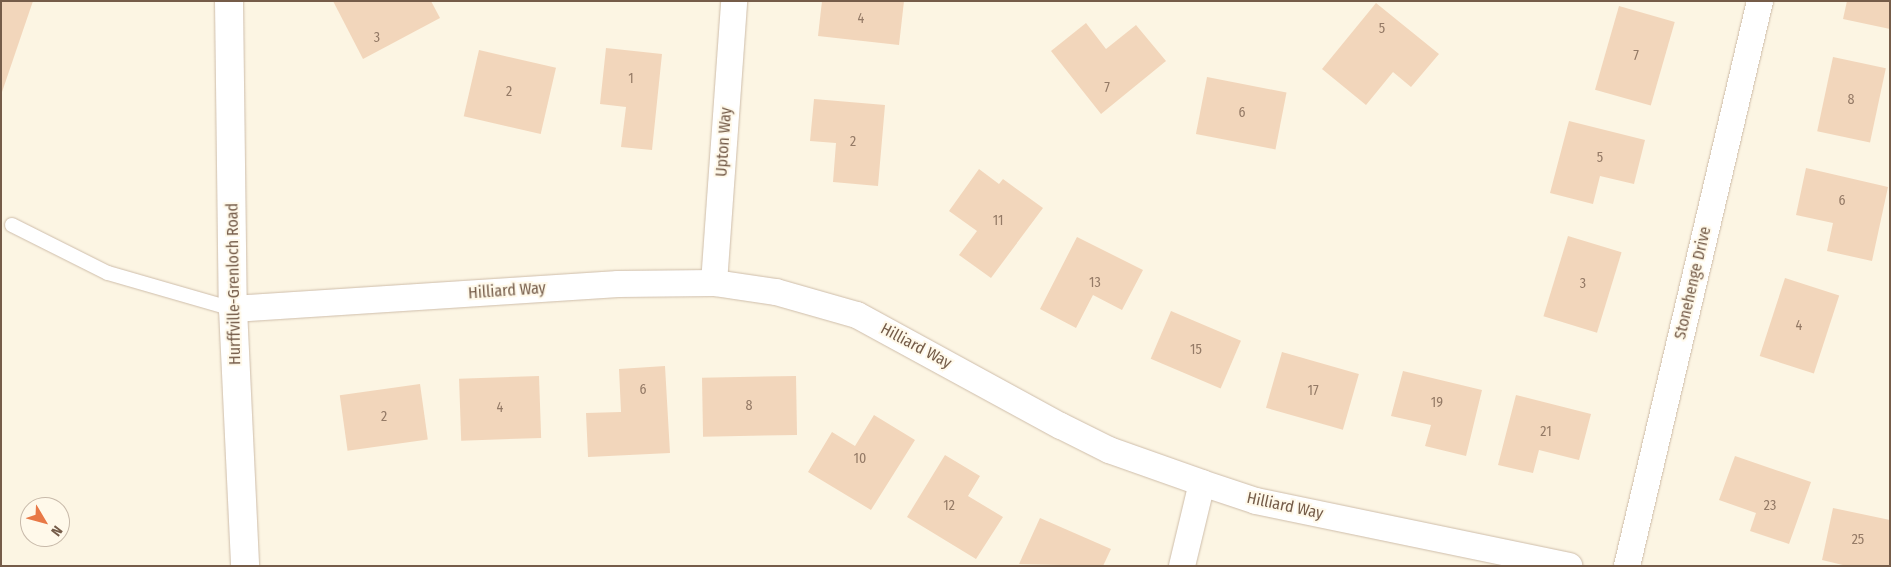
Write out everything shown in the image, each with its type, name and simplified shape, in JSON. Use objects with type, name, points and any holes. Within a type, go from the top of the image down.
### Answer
[{"type":"main road","name":"Hurffville-Grenloch Road","points":[[229,1],[233,309],[245,566]]},
{"type":"street","name":"Upton Way","points":[[714,283],[734,1]]},
{"type":"street","name":"Stonehenge Drive","points":[[1628,566],[1760,1]]},
{"type":"street","name":"Hilliard Way","points":[[233,309],[618,284],[714,283],[776,292],[857,316],[1085,438],[1202,483],[1256,501],[1569,566]]},
{"type":"street","points":[[1182,566],[1202,483]]},
{"type":"lane","points":[[12,225],[108,273],[233,309]]},
{"type":"building","points":[[1,1],[33,1],[2,92],[1,92]]},
{"type":"building","points":[[333,1],[431,1],[440,18],[363,59]]},
{"type":"building","points":[[822,1],[904,1],[899,45],[818,36]]},
{"type":"building","points":[[1847,1],[1890,1],[1890,29],[1843,19]]},
{"type":"building","points":[[1376,3],[1439,54],[1411,87],[1393,72],[1366,105],[1322,69]]},
{"type":"building","points":[[1619,6],[1675,22],[1651,106],[1595,90]]},
{"type":"building","points":[[1086,23],[1106,49],[1136,25],[1166,61],[1101,114],[1051,51]]},
{"type":"building","points":[[606,48],[662,54],[652,150],[621,147],[626,107],[600,104]]},
{"type":"building","points":[[479,50],[556,68],[541,134],[464,116]]},
{"type":"building","points":[[1833,57],[1886,68],[1870,143],[1817,131]]},
{"type":"building","points":[[1207,77],[1287,92],[1275,149],[1196,134]]},
{"type":"building","points":[[814,99],[885,105],[878,186],[833,182],[836,143],[810,141]]},
{"type":"building","points":[[1569,121],[1645,140],[1634,184],[1600,176],[1593,204],[1550,193]]},
{"type":"building","points":[[1806,168],[1888,187],[1872,261],[1827,251],[1833,223],[1796,215]]},
{"type":"building","points":[[979,169],[999,184],[1003,179],[1043,208],[991,278],[959,255],[977,231],[949,211]]},
{"type":"building","points":[[1568,236],[1622,252],[1597,333],[1543,316]]},
{"type":"building","points":[[1077,237],[1143,270],[1122,310],[1093,295],[1076,328],[1040,309]]},
{"type":"building","points":[[1785,278],[1839,296],[1814,374],[1760,356]]},
{"type":"building","points":[[1171,311],[1241,341],[1221,389],[1151,359]]},
{"type":"building","points":[[1282,352],[1359,374],[1343,430],[1266,408]]},
{"type":"building","points":[[665,366],[670,453],[588,457],[586,413],[621,412],[619,369]]},
{"type":"building","points":[[1403,371],[1482,390],[1466,456],[1425,446],[1431,425],[1391,416]]},
{"type":"building","points":[[539,376],[541,438],[461,441],[459,379]]},
{"type":"building","points":[[796,376],[797,435],[703,437],[702,378]]},
{"type":"building","points":[[420,384],[428,439],[348,451],[340,395]]},
{"type":"building","points":[[1516,395],[1591,414],[1579,460],[1539,450],[1533,473],[1498,465]]},
{"type":"building","points":[[874,415],[915,440],[871,510],[808,472],[832,432],[855,446]]},
{"type":"building","points":[[945,455],[980,476],[968,496],[1003,517],[976,559],[907,517]]},
{"type":"building","points":[[1735,456],[1811,482],[1789,544],[1750,531],[1756,513],[1719,500]]},
{"type":"building","points":[[1833,508],[1890,520],[1890,566],[1847,566],[1822,560]]},
{"type":"building","points":[[1040,518],[1111,549],[1103,566],[1019,564]]}]
